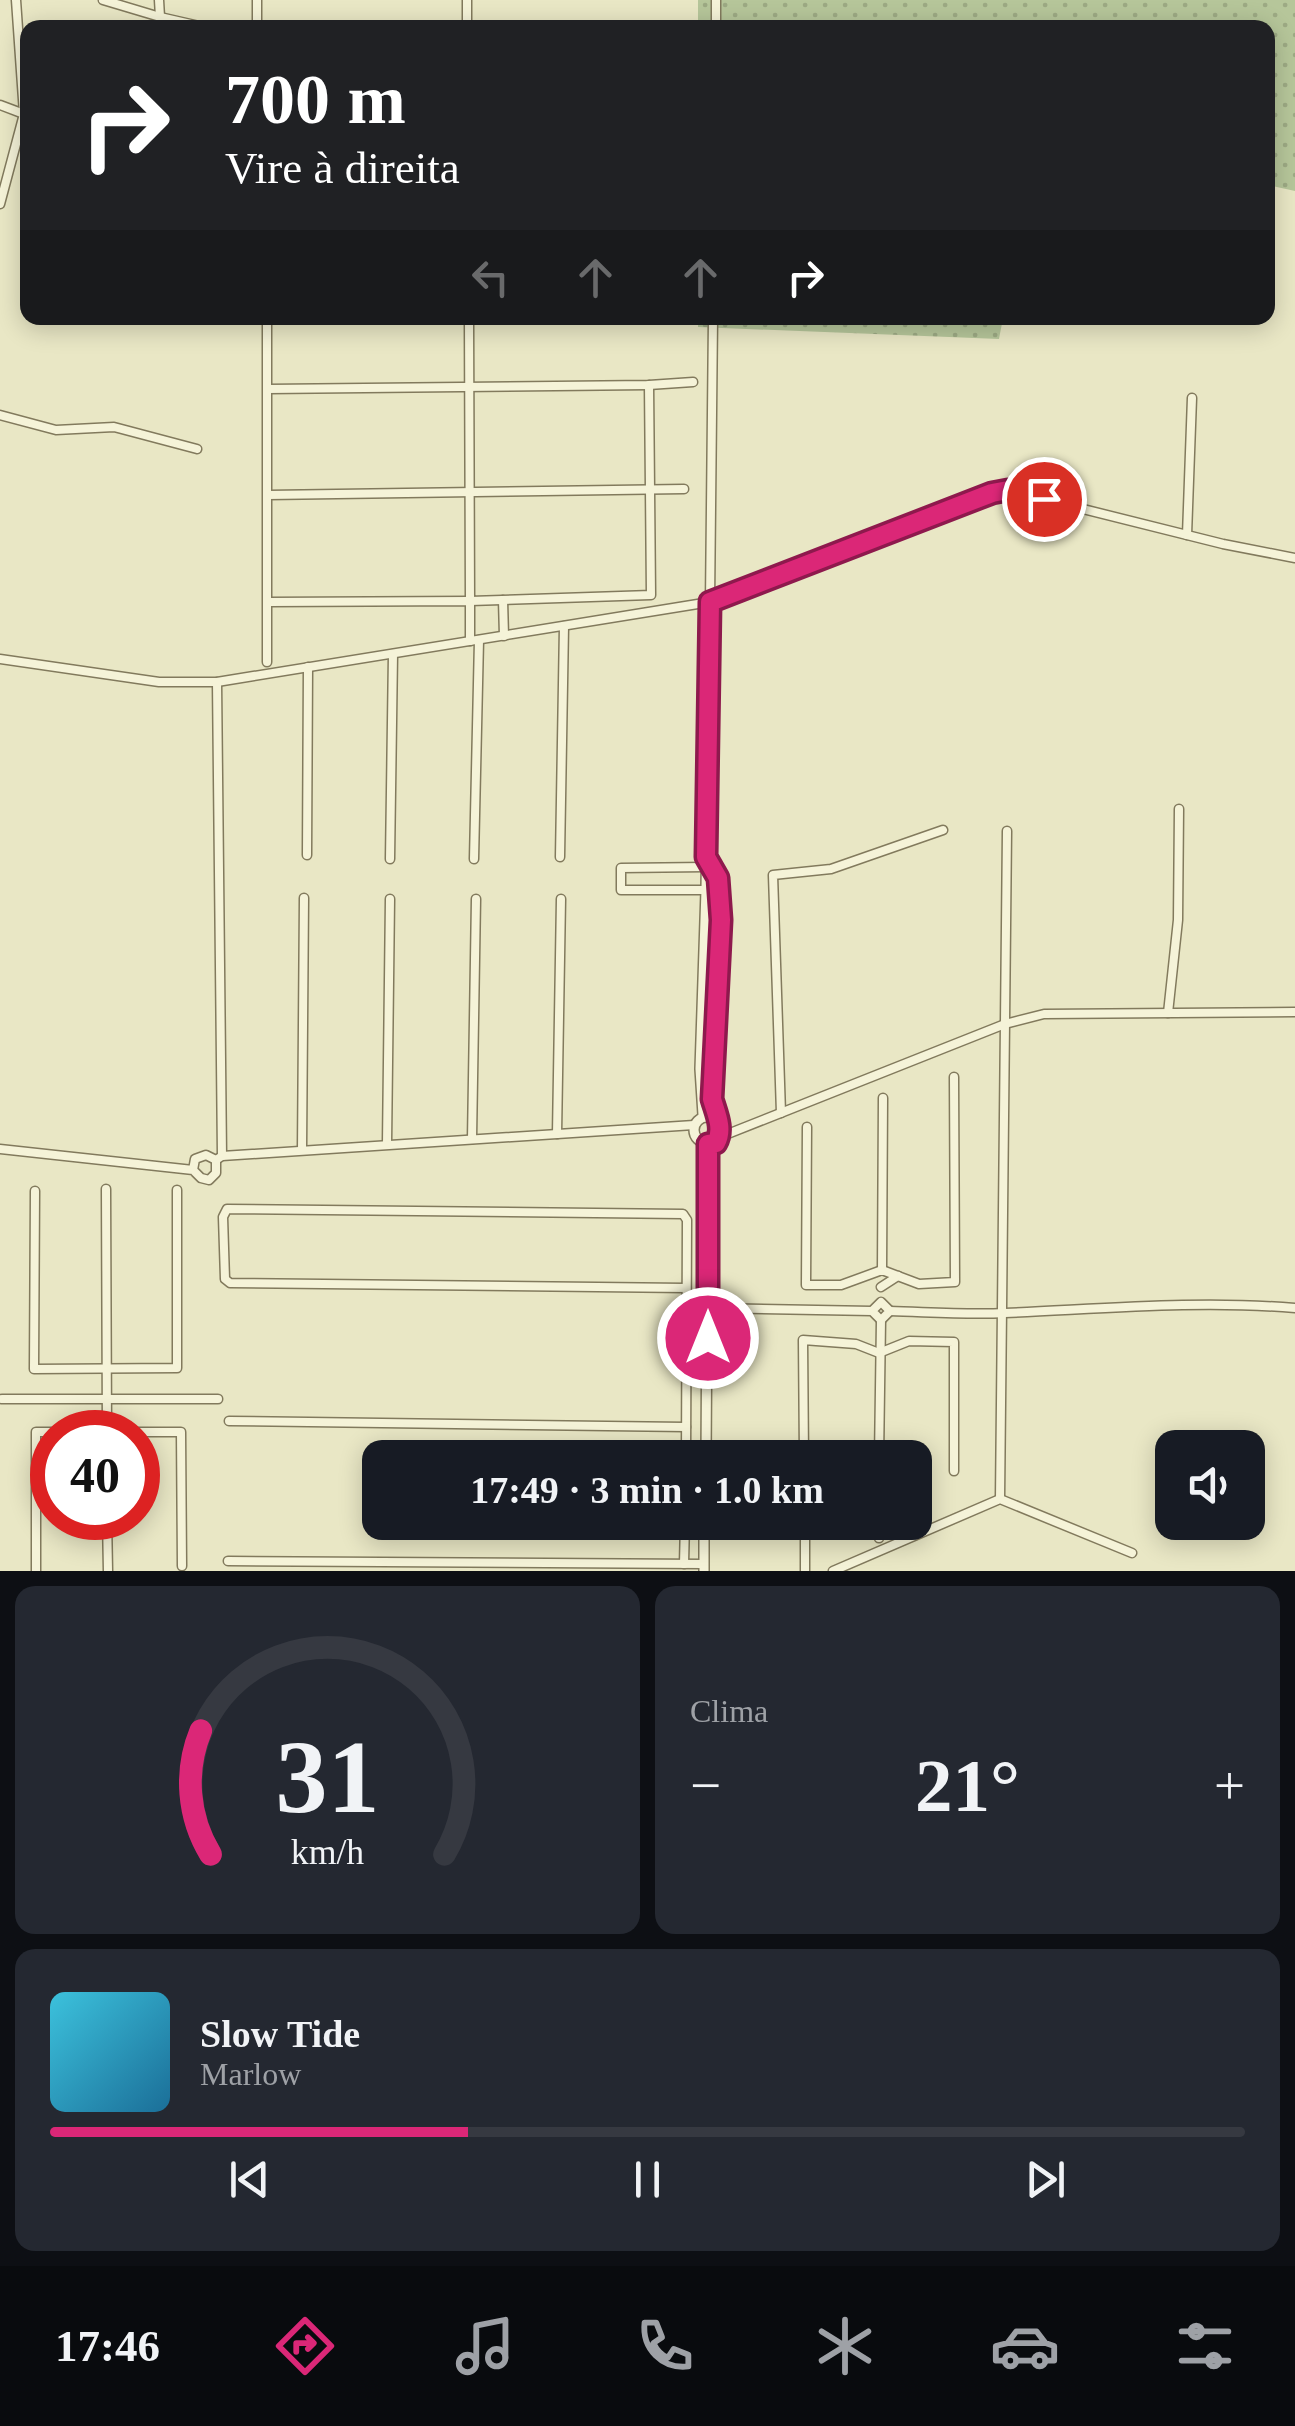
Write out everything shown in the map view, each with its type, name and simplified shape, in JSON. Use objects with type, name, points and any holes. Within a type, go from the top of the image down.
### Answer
[{"type":"street","points":[[16,0],[20,57]]},
{"type":"street","points":[[103,0],[170,20]]},
{"type":"street","points":[[160,0],[160,18]]},
{"type":"street","points":[[0,204],[20,129]]},
{"type":"street","points":[[267,325],[267,662]]},
{"type":"street","points":[[469,325],[470,601],[475,640],[474,859]]},
{"type":"street","points":[[703,1115],[700,1069],[706,890],[712,325]]},
{"type":"street","points":[[268,389],[650,386],[693,382]]},
{"type":"street","points":[[269,602],[470,601],[651,594],[650,386]]},
{"type":"street","points":[[1188,535],[1192,398]]},
{"type":"street","points":[[0,415],[56,430],[114,426],[197,450]]},
{"type":"street","points":[[268,495],[684,489]]},
{"type":"street","points":[[0,658],[160,682],[217,682],[710,602],[1008,490],[1295,558]]},
{"type":"street","points":[[503,600],[504,636]]},
{"type":"street","points":[[560,858],[564,626]]},
{"type":"street","points":[[390,859],[394,654]]},
{"type":"street","points":[[307,856],[308,667]]},
{"type":"street","points":[[0,1149],[194,1170],[209,1180],[216,1173],[217,682]]},
{"type":"street","points":[[1168,1013],[1178,920],[1179,809]]},
{"type":"street","points":[[780,1114],[774,876],[831,868],[943,830]]},
{"type":"street","points":[[1000,1499],[1007,831]]},
{"type":"street","points":[[706,862],[678,867],[621,868],[621,890],[706,890]]},
{"type":"street","points":[[706,862],[718,878],[721,920],[712,1099],[720,1123],[720,1137],[716,1143],[698,1140],[696,1118],[703,1115],[720,1123]]},
{"type":"street","points":[[678,867],[678,890]]},
{"type":"street","points":[[302,1150],[304,898]]},
{"type":"street","points":[[472,1139],[476,899]]},
{"type":"street","points":[[557,1134],[561,899]]},
{"type":"street","points":[[387,1144],[390,900]]},
{"type":"street","points":[[720,1137],[1005,1024],[1044,1014],[1295,1012]]},
{"type":"street","points":[[806,1127],[806,1285],[841,1285],[882,1270],[920,1284],[955,1282],[954,1077]]},
{"type":"street","points":[[882,1270],[883,1098]]},
{"type":"street","points":[[194,1170],[196,1159],[206,1155],[219,1158],[694,1125]]},
{"type":"street","points":[[706,1440],[708,1144]]},
{"type":"street","points":[[106,1189],[106,1410]]},
{"type":"street","points":[[35,1191],[34,1369],[178,1368],[177,1190]]},
{"type":"street","points":[[686,1288],[230,1282],[226,1279],[223,1217],[227,1209],[683,1214],[686,1220],[686,1288],[686,1440]]},
{"type":"street","points":[[868,1275],[882,1287]]},
{"type":"street","points":[[882,1287],[898,1276]]},
{"type":"street","points":[[872,1311],[881,1302],[882,1287]]},
{"type":"street","points":[[881,1302],[890,1311]]},
{"type":"street","points":[[879,1440],[878,1353],[881,1320],[890,1311],[1001,1314],[1111,1307],[1295,1308]]},
{"type":"street","points":[[708,1308],[872,1311],[881,1320]]},
{"type":"street","points":[[804,1440],[804,1340],[856,1344],[878,1353],[909,1341],[954,1342],[954,1471]]},
{"type":"street","points":[[1,1399],[218,1399]]},
{"type":"street","points":[[229,1421],[686,1427]]},
{"type":"street","points":[[160,1432],[182,1432],[182,1566]]},
{"type":"street","points":[[833,1571],[852,1567],[1000,1499],[1132,1553]]},
{"type":"street","points":[[36,1540],[36,1571]]},
{"type":"street","points":[[108,1540],[108,1571]]},
{"type":"street","points":[[684,1564],[685,1540]]},
{"type":"street","points":[[228,1561],[652,1567],[684,1564],[704,1568],[704,1540]]},
{"type":"street","points":[[805,1540],[805,1570]]},
{"type":"green space","points":[[698,0],[1295,0],[1295,191],[1275,187],[1275,20],[698,20]]},
{"type":"green space","points":[[698,325],[1002,325],[999,339]]},
{"type":"route","points":[[708,1338],[708,1144],[716,1143],[720,1137],[712,1099],[721,920],[718,878],[706,857],[710,602],[992,493],[1008,490],[1044,499]]}]
